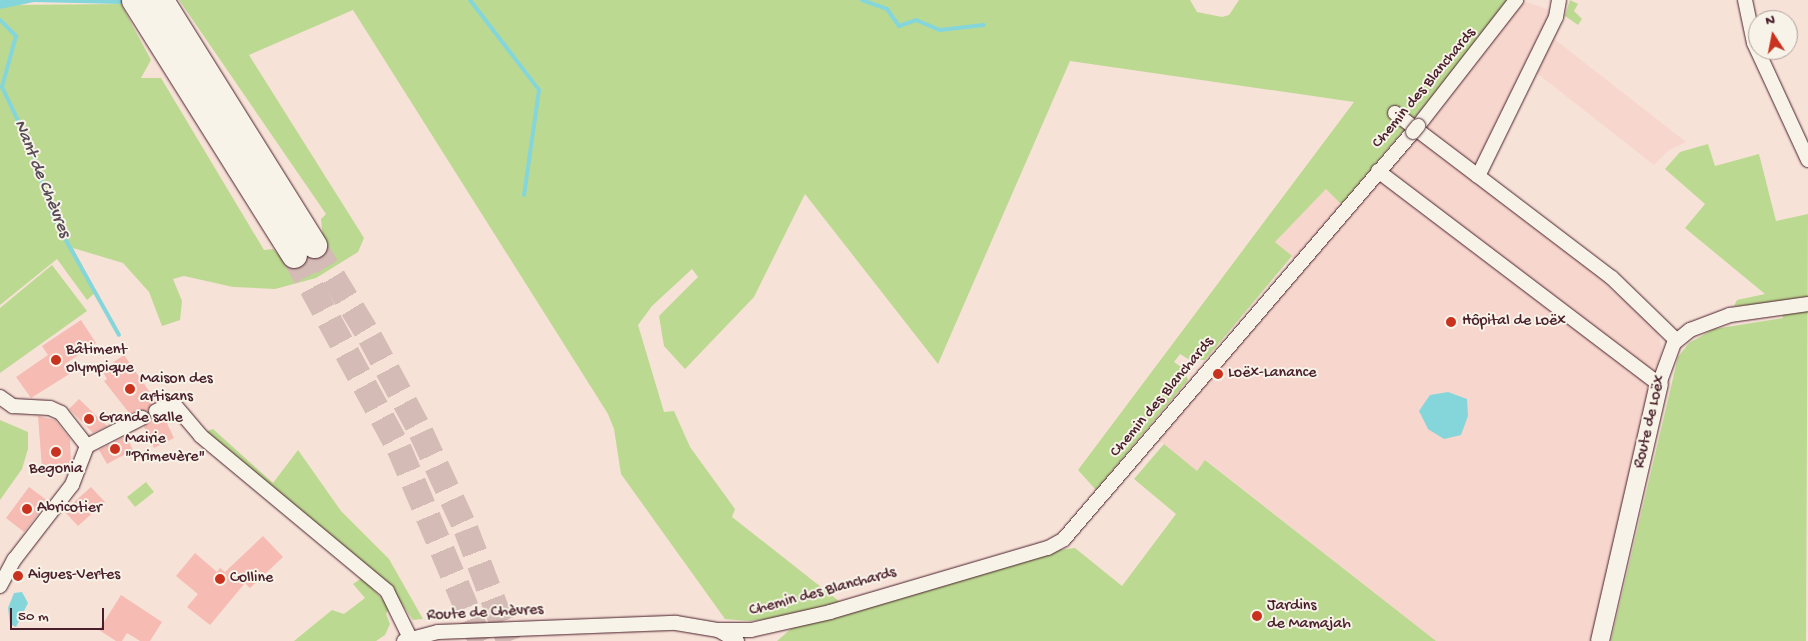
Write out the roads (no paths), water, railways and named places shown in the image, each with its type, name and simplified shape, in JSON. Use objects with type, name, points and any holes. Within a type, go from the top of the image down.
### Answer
[{"type":"highway","points":[[134,0],[177,46],[304,250]]},
{"type":"highway","points":[[161,0],[177,46]]},
{"type":"street","name":"Chemin des Blanchards","points":[[718,630],[751,630],[781,624],[1048,548],[1064,539],[1415,129],[1516,0]]},
{"type":"street","points":[[1478,176],[1556,17],[1559,0]]},
{"type":"street","points":[[1745,0],[1754,43],[1808,160]]},
{"type":"street","points":[[1395,113],[1612,278],[1676,340],[1690,330],[1730,315],[1808,304]]},
{"type":"street","points":[[1378,171],[1659,384]]},
{"type":"street","name":"Route de Loëx","points":[[1600,641],[1659,384],[1676,340]]},
{"type":"street","points":[[0,397],[13,406],[50,408],[61,413],[87,446]]},
{"type":"street","name":"Route de Chèvres","points":[[156,411],[173,403],[200,436],[387,591],[407,640],[438,632],[676,623],[718,630],[737,641]]},
{"type":"street","points":[[0,586],[14,560],[72,484],[87,446],[142,418]]},
{"type":"street","points":[[765,641],[772,629],[781,624]]},
{"type":"water","points":[[0,0],[147,0],[121,4],[34,2],[0,9]]},
{"type":"water","points":[[1448,392],[1467,399],[1468,416],[1461,435],[1444,439],[1428,429],[1419,411],[1430,395]]},
{"type":"water","points":[[22,592],[28,603],[16,627],[10,624],[8,608],[14,593]]},
{"type":"waterway","points":[[470,0],[539,90],[524,195]]},
{"type":"waterway","points":[[862,0],[887,9],[899,26],[916,20],[940,30],[984,25]]},
{"type":"waterway","name":"Nant de Chèvres","points":[[0,20],[16,36],[2,87],[32,150],[53,217],[119,335]]},
{"type":"tunnel","points":[[314,245],[370,337],[421,432],[466,529],[509,641]]},
{"type":"tunnel","points":[[294,255],[399,448],[481,641]]},
{"type":"place","name":"Hôpital de Loëx","points":[[1451,322]]},
{"type":"place","name":"Bâtiment olympique","points":[[56,360]]},
{"type":"place","name":"Loëx-Lanance","points":[[1218,374]]},
{"type":"place","name":"Maison des artisans","points":[[130,389]]},
{"type":"place","name":"Grande salle","points":[[89,419]]},
{"type":"place","name":"Mairie \"Primevère\"","points":[[115,449]]},
{"type":"place","name":"Begonia","points":[[56,452]]},
{"type":"place","name":"Abricotier","points":[[27,509]]},
{"type":"place","name":"Aigues-Vertes","points":[[18,576]]},
{"type":"place","name":"Colline","points":[[220,579]]},
{"type":"place","name":"Jardins de Mamajah","points":[[1257,616]]}]
